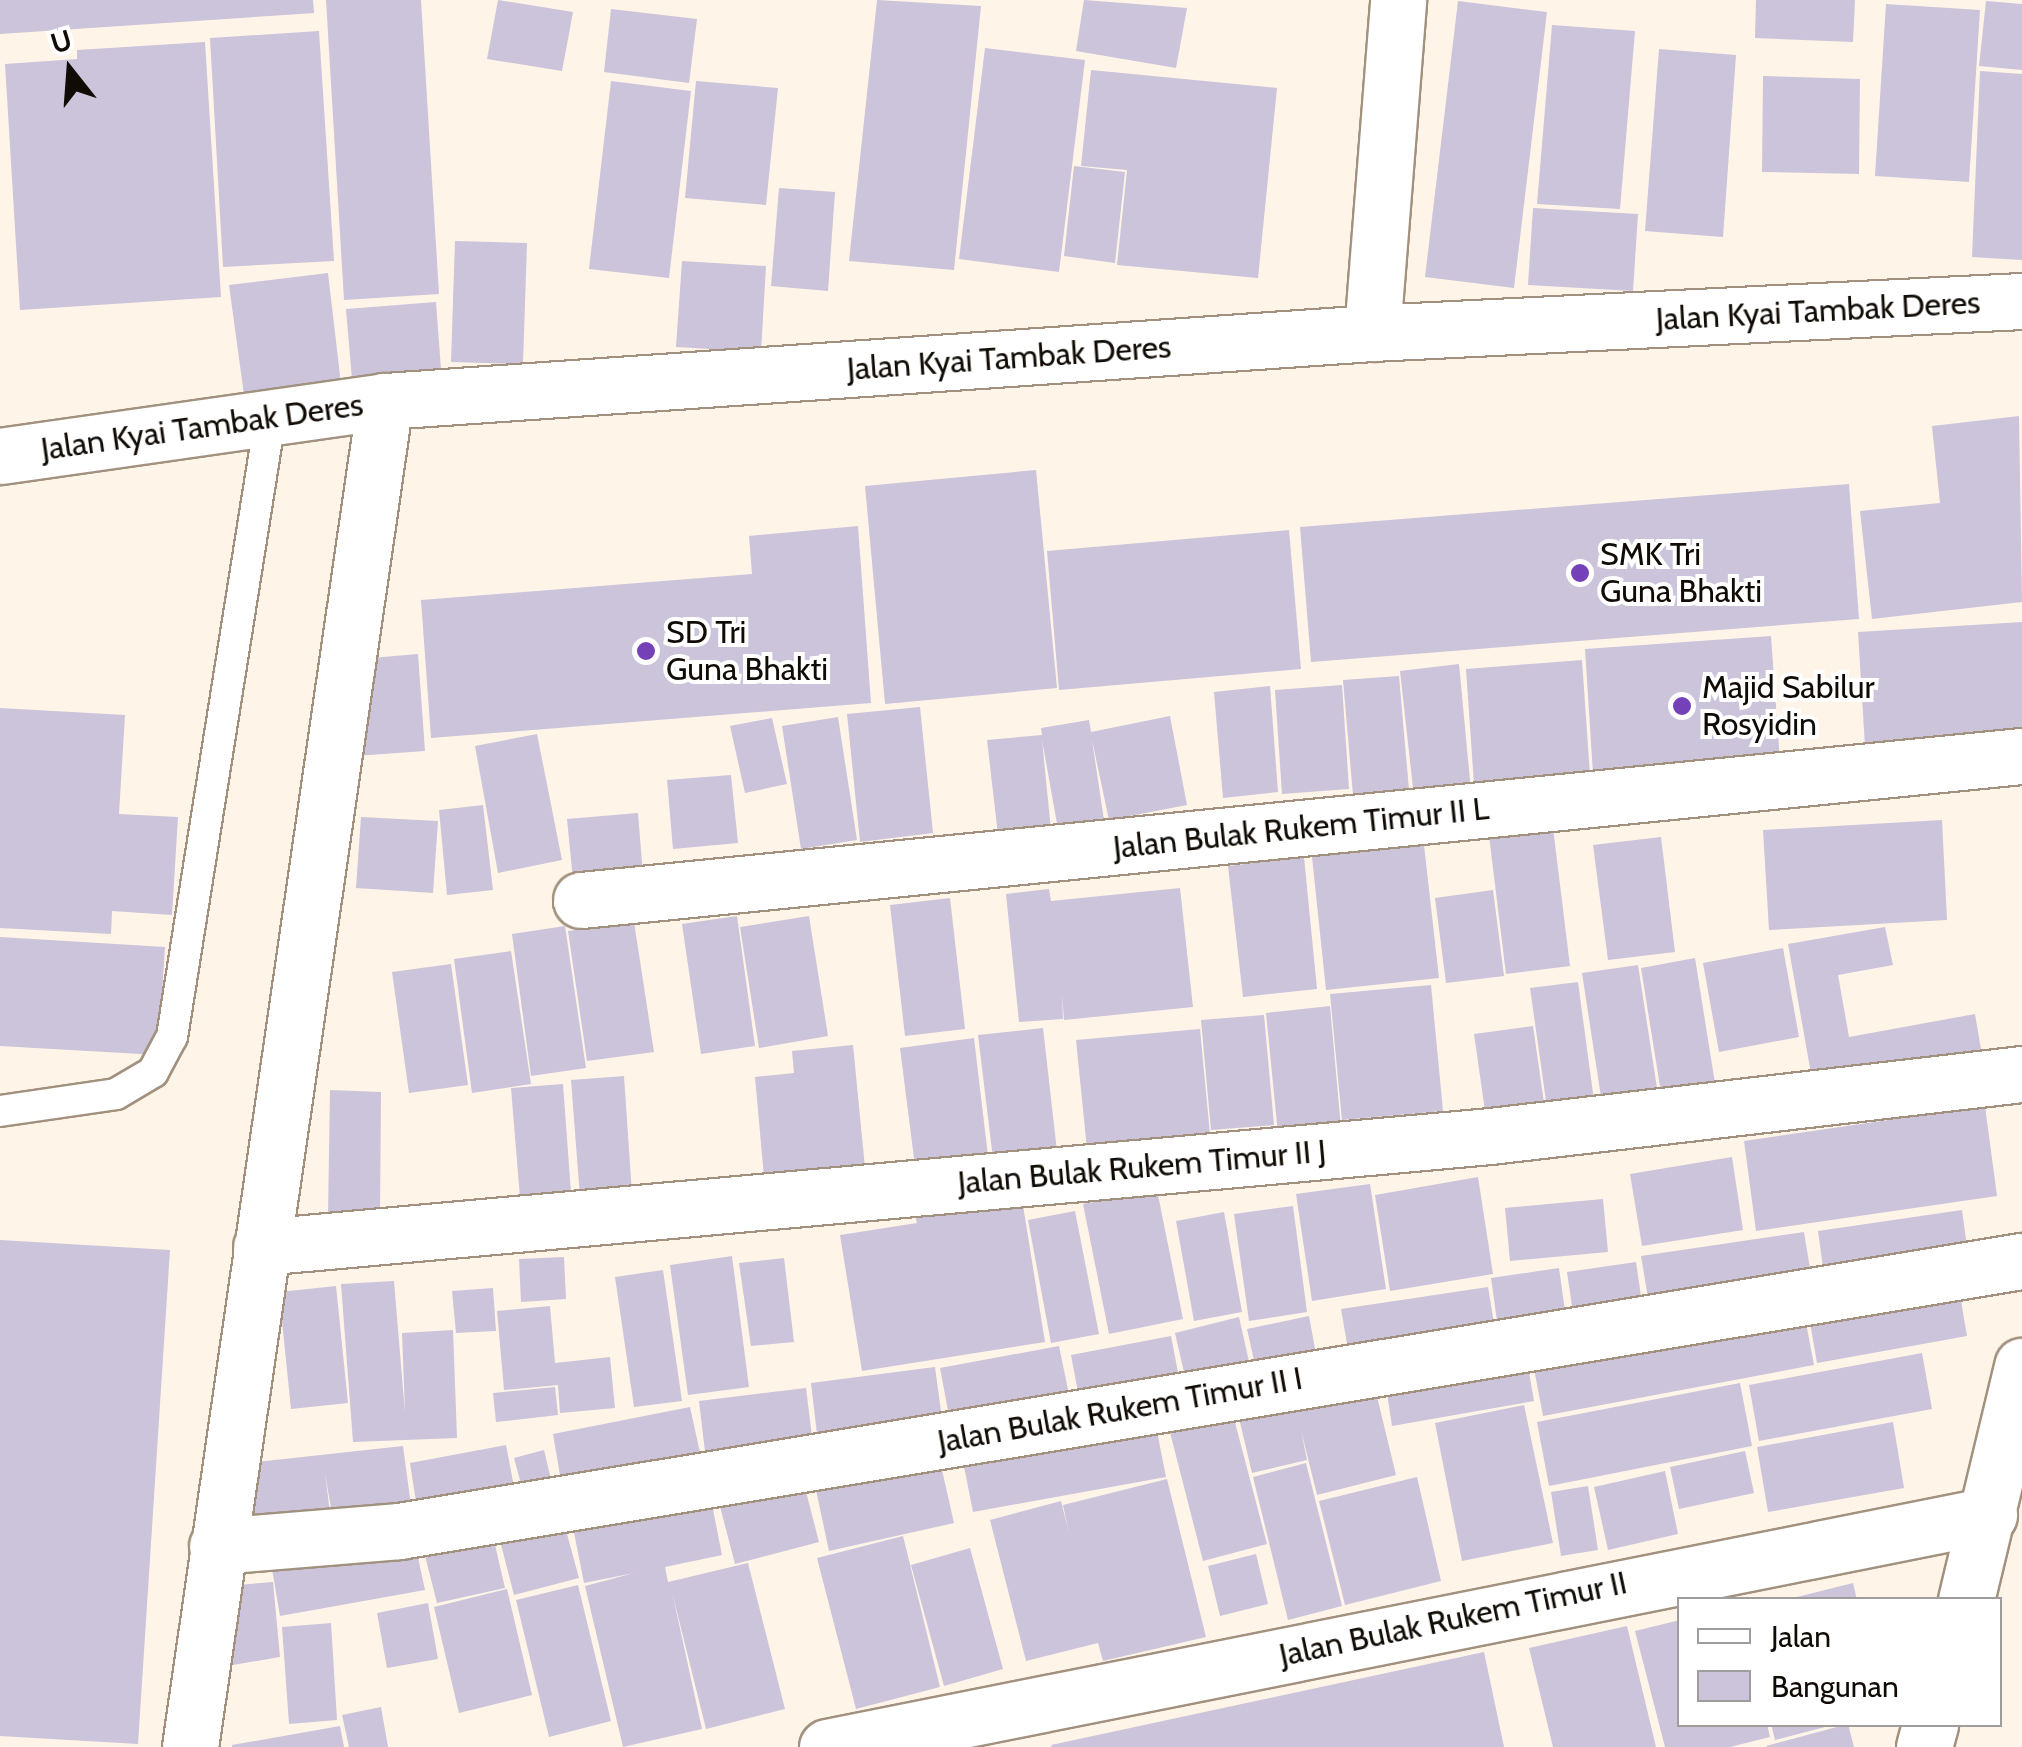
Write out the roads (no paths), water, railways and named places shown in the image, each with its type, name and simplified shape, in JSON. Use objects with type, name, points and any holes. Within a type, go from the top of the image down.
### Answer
[{"type":"street","points":[[1372,333],[1398,0]]},
{"type":"street","name":"Jalan Kyai Tambak Deres","points":[[0,456],[272,413],[385,401],[1372,333],[2022,301]]},
{"type":"street","points":[[190,1747],[385,401]]},
{"type":"street","name":"Jalan Bulak Rukem Timur II L","points":[[581,900],[2022,756]]},
{"type":"street","name":"Jalan Bulak Rukem Timur II J","points":[[261,1247],[1490,1136],[2022,1074]]},
{"type":"street","name":"Jalan Bulak Rukem Timur II I","points":[[217,1546],[417,1528],[2022,1261]]},
{"type":"street","points":[[1967,1597],[1990,1515],[2022,1366]]},
{"type":"street","name":"Jalan Bulak Rukem Timur II","points":[[827,1747],[1990,1515]]},
{"type":"lane","points":[[0,1111],[116,1094],[153,1072],[172,1037],[272,413]]},
{"type":"place","name":"SMK Tri Guna Bhakti","points":[[1580,573]]},
{"type":"place","name":"SD Tri Guna Bhakti","points":[[646,651]]},
{"type":"place","name":"Majid Sabilur Rosyidin","points":[[1682,706]]}]
